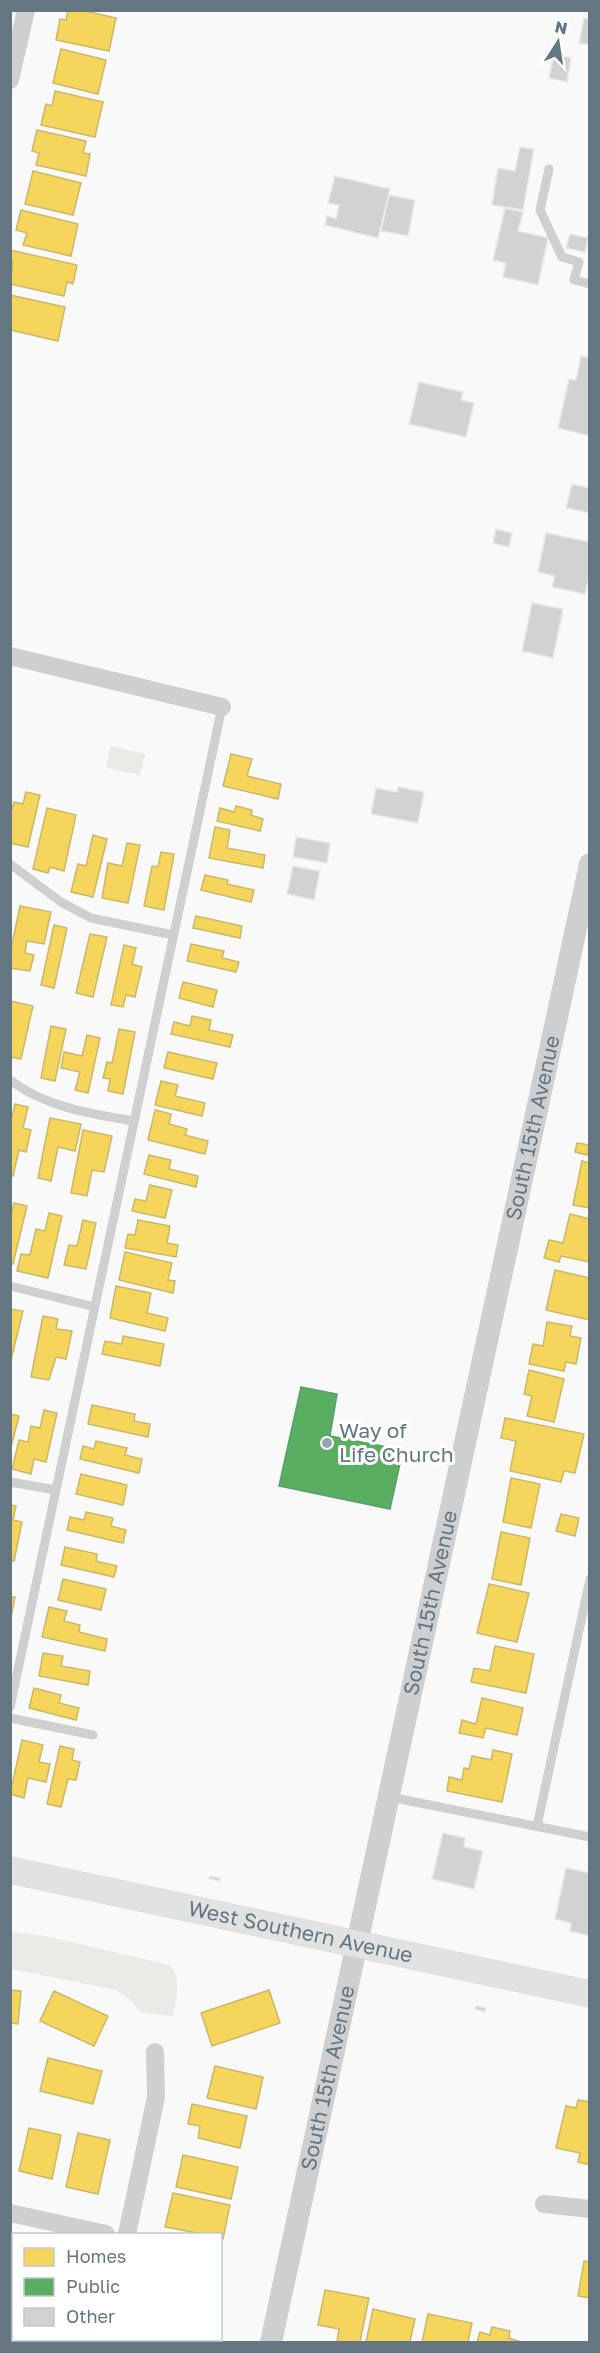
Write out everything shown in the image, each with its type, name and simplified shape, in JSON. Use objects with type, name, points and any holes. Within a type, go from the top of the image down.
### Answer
[{"type":"main road","name":"West Southern Avenue","points":[[10,1870],[590,1994]]},
{"type":"street","points":[[10,80],[26,10]]},
{"type":"street","points":[[10,656],[222,707]]},
{"type":"street","name":"South 15th Avenue","points":[[271,2343],[388,1796],[583,920],[590,864]]},
{"type":"street","points":[[127,2233],[156,2097],[155,2052]]},
{"type":"street","points":[[544,2204],[590,2209]]},
{"type":"street","points":[[10,2213],[97,2233]]},
{"type":"lane","points":[[549,169],[540,210],[562,257],[579,262],[574,280],[590,284]]},
{"type":"lane","points":[[10,1707],[14,1676],[56,1490],[222,707]]},
{"type":"lane","points":[[10,864],[61,902],[91,918],[174,935]]},
{"type":"lane","points":[[10,1080],[51,1102],[81,1112],[134,1121]]},
{"type":"lane","points":[[10,1286],[95,1307]]},
{"type":"lane","points":[[10,1482],[56,1490]]},
{"type":"lane","points":[[537,1826],[590,1579]]},
{"type":"lane","points":[[10,1718],[93,1735]]},
{"type":"lane","points":[[388,1796],[590,1837]]},
{"type":"shaded area","points":[[111,746],[145,754],[140,775],[106,768]]},
{"type":"shaded area","points":[[11,1932],[45,1936],[169,1965],[176,1974],[177,1981],[173,2016],[142,2013],[128,1998],[116,1990],[11,1969]]},
{"type":"building: Homes","points":[[68,10],[81,10],[116,18],[109,51],[56,40],[60,19],[66,20]]},
{"type":"building: Homes","points":[[61,49],[106,60],[98,94],[53,83]]},
{"type":"building: Homes","points":[[55,91],[103,102],[95,137],[41,125],[46,104],[52,106]]},
{"type":"building: Homes","points":[[37,130],[86,141],[83,153],[90,154],[86,176],[36,165],[39,153],[32,151]]},
{"type":"building: Homes","points":[[33,171],[81,183],[73,215],[25,204]]},
{"type":"building: Homes","points":[[21,210],[78,224],[71,256],[23,245],[27,233],[16,230]]},
{"type":"building: Homes","points":[[10,250],[77,265],[73,284],[67,282],[64,296],[10,284],[13,262],[10,262]]},
{"type":"building: Homes","points":[[10,295],[65,307],[58,341],[10,330]]},
{"type":"building: Homes","points":[[231,754],[252,759],[247,776],[281,784],[278,799],[223,786]]},
{"type":"building: Homes","points":[[26,792],[40,795],[28,847],[10,843],[10,817],[14,802],[23,804]]},
{"type":"building: Homes","points":[[236,806],[252,810],[251,815],[263,819],[260,831],[217,821],[220,808],[234,812]]},
{"type":"building: Homes","points":[[47,808],[76,815],[64,871],[50,867],[48,873],[33,869]]},
{"type":"building: Homes","points":[[215,827],[230,830],[227,848],[265,855],[263,868],[209,858]]},
{"type":"building: Homes","points":[[93,835],[107,839],[93,897],[71,892],[78,864],[86,866]]},
{"type":"building: Homes","points":[[127,843],[140,845],[128,903],[102,898],[108,863],[122,866]]},
{"type":"building: Homes","points":[[161,852],[174,854],[164,910],[144,906],[152,866],[158,867]]},
{"type":"building: Homes","points":[[205,875],[228,880],[227,884],[254,890],[251,902],[201,890]]},
{"type":"building: Homes","points":[[20,906],[51,912],[44,944],[27,941],[25,953],[34,955],[30,971],[10,968],[10,954]]},
{"type":"building: Homes","points":[[196,916],[242,926],[240,938],[193,928]]},
{"type":"building: Homes","points":[[54,925],[67,928],[54,988],[41,985]]},
{"type":"building: Homes","points":[[90,934],[107,937],[93,997],[76,993]]},
{"type":"building: Homes","points":[[191,944],[224,951],[222,958],[239,962],[236,972],[187,961]]},
{"type":"building: Homes","points":[[124,945],[136,948],[132,964],[142,967],[135,997],[126,995],[123,1007],[111,1005]]},
{"type":"building: Homes","points":[[183,982],[217,990],[213,1007],[179,998]]},
{"type":"building: Homes","points":[[10,1001],[33,1006],[21,1059],[10,1057]]},
{"type":"building: Homes","points":[[192,1016],[211,1020],[209,1030],[233,1035],[230,1047],[171,1034],[174,1022],[190,1026]]},
{"type":"building: Homes","points":[[51,1026],[66,1029],[55,1081],[41,1078]]},
{"type":"building: Homes","points":[[119,1029],[135,1032],[123,1094],[108,1091],[110,1079],[103,1078],[107,1062],[112,1063]]},
{"type":"building: Homes","points":[[87,1035],[100,1038],[88,1093],[75,1090],[80,1072],[61,1068],[64,1052],[82,1056]]},
{"type":"building: Homes","points":[[168,1052],[217,1063],[213,1079],[164,1068]]},
{"type":"building: Homes","points":[[161,1081],[178,1085],[175,1096],[205,1103],[202,1116],[155,1105]]},
{"type":"building: Homes","points":[[15,1104],[28,1107],[23,1128],[31,1130],[26,1152],[19,1150],[13,1176],[10,1175],[10,1125]]},
{"type":"building: Homes","points":[[155,1110],[171,1114],[169,1124],[187,1129],[185,1135],[208,1141],[205,1154],[148,1140]]},
{"type":"building: Homes","points":[[50,1118],[81,1124],[75,1151],[58,1147],[51,1181],[38,1178]]},
{"type":"building: Homes","points":[[83,1130],[112,1136],[104,1172],[92,1170],[87,1196],[71,1193]]},
{"type":"building: Homes","points":[[577,1143],[590,1145],[587,1155],[575,1152]]},
{"type":"building: Homes","points":[[149,1155],[171,1160],[169,1169],[198,1176],[196,1187],[144,1174]]},
{"type":"building: Homes","points":[[582,1161],[590,1163],[590,1208],[573,1205]]},
{"type":"building: Homes","points":[[150,1185],[172,1190],[165,1218],[132,1211],[135,1199],[146,1201]]},
{"type":"building: Homes","points":[[14,1203],[27,1206],[13,1264],[10,1264],[10,1220]]},
{"type":"building: Homes","points":[[49,1213],[62,1216],[48,1278],[17,1271],[21,1254],[30,1255],[36,1229],[45,1231]]},
{"type":"building: Homes","points":[[570,1214],[590,1219],[590,1262],[561,1256],[559,1262],[544,1258],[549,1240],[563,1243]]},
{"type":"building: Homes","points":[[83,1220],[96,1223],[86,1269],[64,1265],[69,1245],[77,1246]]},
{"type":"building: Homes","points":[[138,1220],[170,1226],[167,1243],[178,1245],[176,1257],[125,1248],[128,1234],[135,1235]]},
{"type":"building: Homes","points":[[125,1252],[172,1263],[168,1280],[175,1281],[173,1293],[119,1280]]},
{"type":"building: Homes","points":[[555,1270],[590,1278],[590,1320],[546,1310]]},
{"type":"building: Homes","points":[[116,1286],[151,1293],[147,1313],[168,1318],[165,1331],[110,1318]]},
{"type":"building: Homes","points":[[10,1309],[23,1311],[10,1364]]},
{"type":"building: Homes","points":[[43,1316],[58,1319],[56,1329],[72,1331],[66,1359],[56,1357],[49,1380],[31,1377]]},
{"type":"building: Homes","points":[[547,1322],[572,1326],[570,1336],[581,1338],[576,1364],[566,1362],[564,1371],[529,1364],[533,1344],[543,1346]]},
{"type":"building: Homes","points":[[123,1336],[164,1344],[160,1366],[102,1354],[105,1341],[122,1344]]},
{"type":"building: Homes","points":[[529,1370],[564,1379],[554,1422],[527,1416],[532,1396],[524,1394]]},
{"type":"building: Homes","points":[[92,1405],[135,1414],[134,1421],[150,1424],[148,1437],[88,1424]]},
{"type":"building: Homes","points":[[44,1410],[57,1413],[46,1462],[34,1459],[31,1474],[12,1469],[19,1440],[28,1442],[31,1426],[40,1428]]},
{"type":"building: Homes","points":[[10,1414],[19,1416],[10,1451]]},
{"type":"building: Homes","points":[[505,1418],[584,1434],[575,1473],[564,1471],[561,1482],[510,1471],[516,1441],[501,1438]]},
{"type":"building: Homes","points":[[96,1441],[127,1448],[125,1455],[142,1459],[139,1473],[80,1459],[83,1446],[94,1449]]},
{"type":"building: Homes","points":[[81,1474],[127,1485],[123,1505],[76,1494]]},
{"type":"building: Homes","points":[[511,1478],[540,1484],[531,1528],[503,1522]]},
{"type":"building: Homes","points":[[10,1505],[16,1506],[13,1520],[22,1522],[14,1561],[10,1560]]},
{"type":"building: Homes","points":[[86,1512],[113,1518],[111,1526],[126,1530],[123,1543],[67,1530],[70,1517],[84,1520]]},
{"type":"building: Homes","points":[[561,1514],[579,1518],[575,1536],[556,1531]]},
{"type":"building: Homes","points":[[501,1532],[530,1538],[521,1585],[492,1579]]},
{"type":"building: Homes","points":[[65,1547],[97,1554],[96,1561],[117,1566],[114,1577],[61,1565]]},
{"type":"building: Homes","points":[[63,1579],[106,1589],[101,1610],[58,1600]]},
{"type":"building: Homes","points":[[489,1584],[529,1593],[517,1642],[477,1633]]},
{"type":"building: Homes","points":[[10,1597],[15,1597],[10,1622]]},
{"type":"building: Homes","points":[[49,1607],[67,1611],[64,1621],[80,1625],[79,1632],[107,1639],[105,1651],[42,1637]]},
{"type":"building: Homes","points":[[495,1646],[534,1654],[526,1693],[471,1682],[474,1668],[490,1671]]},
{"type":"building: Homes","points":[[43,1653],[63,1656],[61,1666],[90,1671],[88,1685],[39,1676]]},
{"type":"building: Homes","points":[[34,1688],[61,1695],[59,1703],[79,1708],[76,1720],[29,1708]]},
{"type":"building: Homes","points":[[482,1698],[523,1708],[517,1735],[486,1728],[483,1738],[459,1733],[462,1720],[476,1724]]},
{"type":"building: Homes","points":[[22,1740],[43,1745],[39,1762],[50,1764],[46,1782],[28,1778],[24,1798],[10,1794]]},
{"type":"building: Homes","points":[[60,1746],[74,1749],[72,1760],[80,1762],[76,1780],[68,1779],[61,1807],[47,1804]]},
{"type":"building: Homes","points":[[493,1750],[512,1754],[502,1802],[447,1791],[449,1777],[462,1780],[464,1768],[469,1769],[472,1756],[491,1760]]},
{"type":"building: Homes","points":[[10,1990],[21,1991],[18,2024],[10,2023]]},
{"type":"building: Homes","points":[[269,1990],[280,2023],[212,2046],[201,2013]]},
{"type":"building: Homes","points":[[54,1991],[108,2016],[94,2046],[40,2021]]},
{"type":"building: Homes","points":[[48,2058],[102,2071],[93,2104],[40,2091]]},
{"type":"building: Homes","points":[[215,2066],[263,2077],[256,2109],[207,2098]]},
{"type":"building: Homes","points":[[578,2100],[590,2102],[590,2165],[578,2162],[580,2153],[556,2148],[566,2106],[576,2108]]},
{"type":"building: Homes","points":[[192,2104],[247,2116],[240,2148],[198,2138],[200,2126],[188,2124]]},
{"type":"building: Homes","points":[[29,2128],[61,2135],[52,2179],[19,2171]]},
{"type":"building: Homes","points":[[78,2133],[110,2140],[98,2194],[66,2187]]},
{"type":"building: Homes","points":[[183,2155],[238,2167],[231,2199],[176,2187]]},
{"type":"building: Homes","points":[[173,2193],[230,2205],[223,2239],[222,2233],[197,2233],[165,2227]]},
{"type":"building: Homes","points":[[10,2254],[12,2254],[12,2314],[10,2314]]},
{"type":"building: Homes","points":[[584,2261],[590,2262],[590,2298],[578,2296]]},
{"type":"building: Homes","points":[[325,2290],[369,2298],[360,2342],[337,2342],[339,2329],[318,2325]]},
{"type":"building: Homes","points":[[373,2309],[415,2319],[410,2342],[366,2342]]},
{"type":"building: Homes","points":[[428,2314],[472,2323],[468,2342],[422,2342]]},
{"type":"building: Homes","points":[[492,2327],[510,2331],[509,2338],[521,2342],[477,2342],[480,2332],[490,2335]]},
{"type":"building: Homes","points":[[190,2341],[196,2342],[141,2342]]},
{"type":"building: Public","name":"Way of Life Church","points":[[301,1387],[337,1394],[330,1436],[403,1450],[390,1509],[279,1486]]},
{"type":"building: Other","points":[[584,18],[590,19],[590,45],[579,43]]},
{"type":"building: Other","points":[[554,54],[571,58],[567,82],[549,78]]},
{"type":"building: Other","points":[[520,147],[534,149],[523,210],[492,205],[498,168],[515,171]]},
{"type":"building: Other","points":[[335,176],[390,189],[378,238],[325,225],[327,216],[336,219],[339,205],[328,203]]},
{"type":"building: Other","points":[[389,195],[415,200],[408,236],[381,231]]},
{"type":"building: Other","points":[[505,208],[523,212],[518,231],[548,238],[538,285],[503,277],[506,263],[493,260]]},
{"type":"building: Other","points":[[570,234],[588,238],[585,252],[566,248]]},
{"type":"building: Other","points":[[581,356],[590,358],[590,436],[558,428],[569,379],[576,380]]},
{"type":"building: Other","points":[[419,382],[463,392],[461,400],[474,403],[466,437],[409,424]]},
{"type":"building: Other","points":[[572,484],[590,488],[590,513],[566,508]]},
{"type":"building: Other","points":[[496,529],[512,533],[509,547],[493,543]]},
{"type":"building: Other","points":[[546,533],[590,542],[590,574],[585,594],[552,587],[555,576],[538,572]]},
{"type":"building: Other","points":[[532,603],[563,609],[553,658],[522,651]]},
{"type":"building: Other","points":[[398,787],[424,792],[418,823],[371,814],[376,788],[397,792]]},
{"type":"building: Other","points":[[296,837],[330,843],[327,863],[293,857]]},
{"type":"building: Other","points":[[293,866],[320,871],[314,900],[287,894]]},
{"type":"building: Other","points":[[443,1833],[465,1838],[464,1847],[483,1851],[474,1889],[432,1879]]},
{"type":"building: Other","points":[[566,1868],[590,1873],[590,1936],[570,1931],[571,1923],[555,1919]]},
{"type":"building: Other","points":[[210,1876],[220,1878],[220,1881],[209,1879]]},
{"type":"building: Other","points":[[476,2006],[486,2008],[485,2012],[475,2009]]},
{"type":"place","name":"Way of Life Church","points":[[327,1443]]}]
